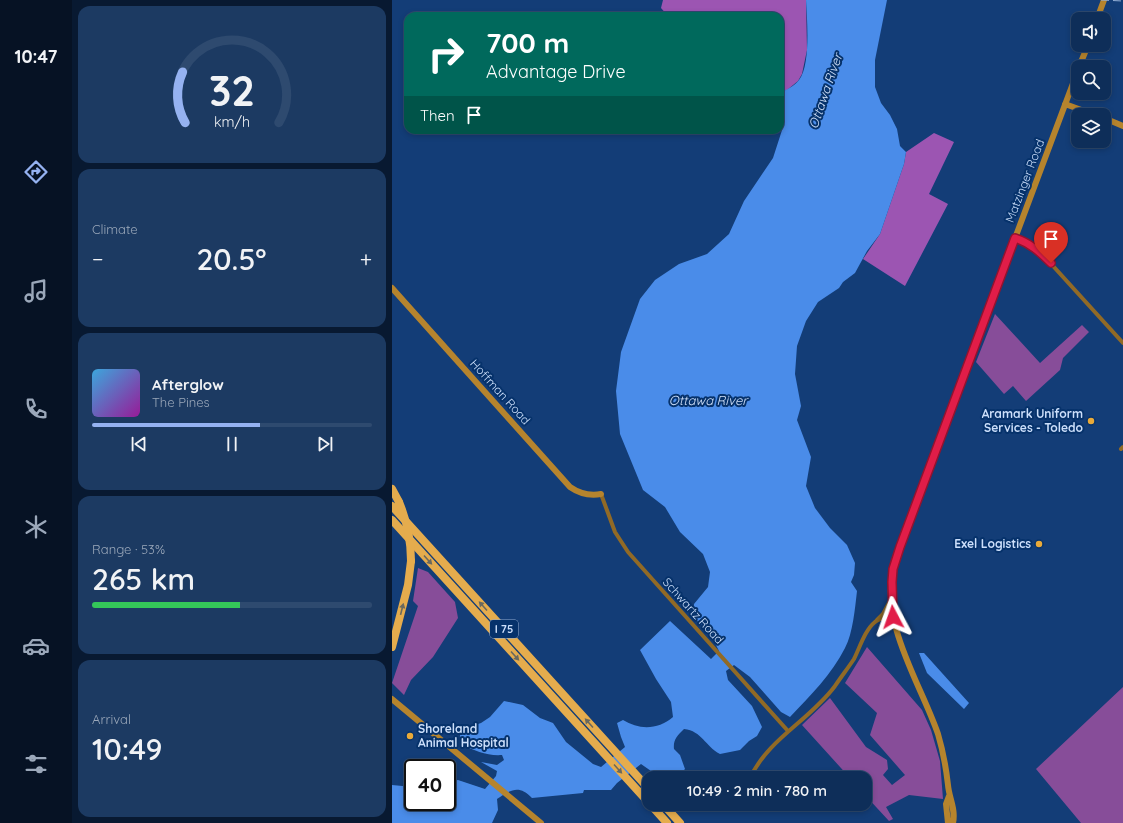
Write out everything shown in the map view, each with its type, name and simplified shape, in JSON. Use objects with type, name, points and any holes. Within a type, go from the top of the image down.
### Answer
[{"type":"highway","points":[[392,489],[395,504],[408,531],[411,561],[408,585],[392,647]]},
{"type":"highway","name":"I 75","points":[[395,504],[642,782]]},
{"type":"highway","name":"I 75","points":[[392,520],[642,796]]},
{"type":"highway","name":"I 75","points":[[656,811],[667,823]]},
{"type":"highway","points":[[669,811],[680,823]]},
{"type":"street","points":[[1100,12],[1104,0]]},
{"type":"street","name":"Matzinger Road","points":[[949,796],[942,747],[901,644],[893,617],[891,599],[893,569],[1071,88]]},
{"type":"street","points":[[1065,104],[1076,108]]},
{"type":"street","points":[[1111,121],[1123,126]]},
{"type":"street","points":[[1015,238],[1029,244],[1043,255],[1123,342]]},
{"type":"street","name":"Hoffman Road","points":[[392,288],[570,487],[583,494],[601,494]]},
{"type":"street","name":"Schwartz Road","points":[[601,494],[615,532],[628,552],[788,731]]},
{"type":"street","points":[[754,771],[761,758],[788,731],[829,695],[844,674],[869,628],[883,614],[891,599]]},
{"type":"street","points":[[876,621],[893,617]]},
{"type":"street","points":[[392,699],[541,823]]},
{"type":"street","points":[[949,796],[959,823]]},
{"type":"street","points":[[946,821],[946,804],[949,796]]},
{"type":"street","points":[[954,823],[955,815]]},
{"type":"shaded area","points":[[663,0],[806,0],[807,50],[802,74],[798,81],[787,90],[784,90],[784,12],[664,12],[661,8]]},
{"type":"shaded area","points":[[934,133],[954,142],[929,194],[948,204],[905,286],[863,259],[880,234],[904,164],[906,152]]},
{"type":"shaded area","points":[[995,314],[1040,363],[1082,325],[1089,332],[1063,358],[1060,370],[1026,401],[1013,386],[1004,394],[976,362]]},
{"type":"shaded area","points":[[418,568],[428,572],[455,602],[458,618],[433,657],[411,680],[404,695],[392,683],[418,606],[413,601]]},
{"type":"shaded area","points":[[867,647],[922,710],[931,730],[940,761],[943,799],[909,795],[886,807],[893,819],[889,821],[872,803],[872,771],[844,771],[802,725],[830,698],[866,747],[887,760],[888,769],[883,775],[892,785],[905,775],[870,735],[877,713],[845,683]]},
{"type":"shaded area","points":[[1123,687],[1123,823],[1081,823],[1036,769]]},
{"type":"water","name":"Ottawa River","points":[[806,0],[887,0],[875,60],[875,87],[881,103],[890,115],[897,129],[900,146],[906,152],[904,164],[880,234],[867,251],[855,273],[843,282],[839,288],[818,302],[806,321],[797,346],[795,374],[801,406],[797,420],[811,457],[806,486],[815,508],[830,528],[847,545],[855,563],[854,575],[851,582],[857,591],[852,628],[848,642],[840,658],[813,693],[790,717],[781,712],[750,677],[734,665],[726,671],[728,680],[752,706],[762,727],[757,736],[749,741],[740,750],[720,754],[695,733],[684,729],[677,736],[674,743],[674,749],[680,755],[685,769],[683,771],[651,771],[641,764],[617,783],[611,790],[584,790],[583,793],[532,798],[523,791],[510,791],[497,799],[498,810],[492,823],[392,823],[392,785],[404,786],[404,811],[456,811],[456,780],[485,789],[496,776],[497,771],[481,762],[497,765],[504,760],[502,755],[486,754],[466,747],[461,744],[460,735],[469,727],[481,723],[490,717],[504,701],[523,705],[540,718],[553,723],[566,742],[593,764],[601,767],[625,747],[617,723],[623,720],[635,726],[648,727],[661,724],[673,717],[671,702],[640,650],[670,621],[711,659],[719,651],[710,633],[693,617],[694,604],[708,587],[710,572],[703,554],[680,532],[665,507],[643,490],[620,434],[616,391],[621,352],[640,299],[655,280],[679,264],[707,254],[729,234],[744,201],[773,158],[781,134],[784,134],[784,90],[795,84],[803,73],[807,53]]},
{"type":"water","points":[[919,653],[924,653],[969,703],[964,709],[927,673]]},
{"type":"railway","points":[[1101,0],[1123,1]]},
{"type":"place","name":"Aramark Uniform Services - Toledo","points":[[1091,421]]},
{"type":"place","name":"Exel Logistics","points":[[1039,544]]},
{"type":"place","name":"Shoreland Animal Hospital","points":[[410,736]]},
{"type":"route","points":[[893,617],[891,599],[893,569],[900,547],[1015,238],[1023,240],[1029,244],[1051,263]]}]
